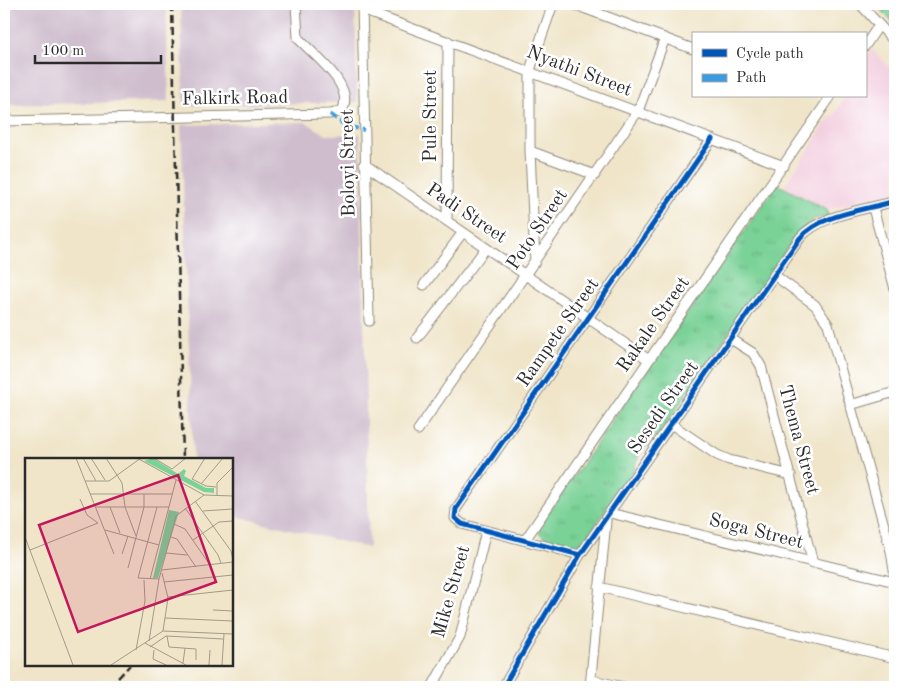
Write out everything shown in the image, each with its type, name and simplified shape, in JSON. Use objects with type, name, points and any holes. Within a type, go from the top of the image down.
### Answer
[{"type":"street","name":"Falkirk Road","points":[[4,121],[330,114],[342,111],[344,106],[343,90],[328,67],[298,38],[296,4]]},
{"type":"street","name":"Padi Street","points":[[535,262],[530,150],[530,70],[553,4]]},
{"type":"street","points":[[573,4],[692,49]]},
{"type":"street","points":[[860,4],[895,42]]},
{"type":"street","name":"Nyathi Street","points":[[362,7],[784,166]]},
{"type":"street","name":"Boloyi Street","points":[[362,7],[369,321]]},
{"type":"street","points":[[866,44],[879,25]]},
{"type":"street","name":"Poto Street","points":[[418,430],[527,275],[638,111],[665,38]]},
{"type":"street","name":"Pule Street","points":[[447,221],[448,41]]},
{"type":"street","name":"Rakale Street","points":[[525,540],[784,166],[826,98]]},
{"type":"street","name":"Rampete Street","points":[[486,531],[457,521],[456,509],[712,139]]},
{"type":"street","points":[[530,150],[595,175]]},
{"type":"street","name":"Padi Street","points":[[364,164],[649,360]]},
{"type":"street","name":"Sesedi Street","points":[[503,687],[580,555],[804,234],[814,225],[895,201]]},
{"type":"street","points":[[873,208],[895,289]]},
{"type":"street","points":[[424,285],[463,232]]},
{"type":"street","points":[[417,338],[486,248]]},
{"type":"street","points":[[774,275],[815,304],[825,316],[890,551],[895,577]]},
{"type":"street","name":"Thema Street","points":[[731,339],[753,352],[761,366],[813,563]]},
{"type":"street","points":[[850,405],[895,392]]},
{"type":"street","points":[[671,424],[717,455],[728,460],[791,475]]},
{"type":"street","points":[[608,517],[599,587],[591,684],[624,687]]},
{"type":"street","name":"Soga Street","points":[[608,517],[895,582]]},
{"type":"street","points":[[486,531],[580,555]]},
{"type":"street","name":"Mike Street","points":[[432,687],[460,636],[486,531]]},
{"type":"street","points":[[599,587],[895,658]]},
{"type":"shaded area","points":[[4,4],[166,4],[169,101],[4,105]]},
{"type":"shaded area","points":[[181,4],[355,4],[357,102],[184,106]]},
{"type":"shaded area","points":[[872,49],[895,73],[895,191],[827,210],[786,188],[785,185],[830,117],[833,117],[843,98],[866,98],[866,58]]},
{"type":"shaded area","points":[[305,122],[327,135],[360,134],[369,548],[232,515],[232,458],[193,458],[181,125]]},
{"type":"green space","points":[[876,4],[895,4],[895,25]]},
{"type":"green space","points":[[777,184],[827,210],[828,216],[814,219],[799,231],[659,434],[643,450],[634,470],[582,544],[572,547],[548,540],[539,533],[540,525]]},
{"type":"railway","points":[[172,4],[183,458]]},
{"type":"railway","points":[[110,687],[129,666]]},
{"type":"marked path","points":[[330,114],[346,126],[364,130]]},
{"type":"cycle path","points":[[580,555],[462,524],[455,518],[456,509],[712,139]]},
{"type":"cycle path","points":[[503,687],[580,555],[800,238],[819,223],[831,218],[895,201]]}]
